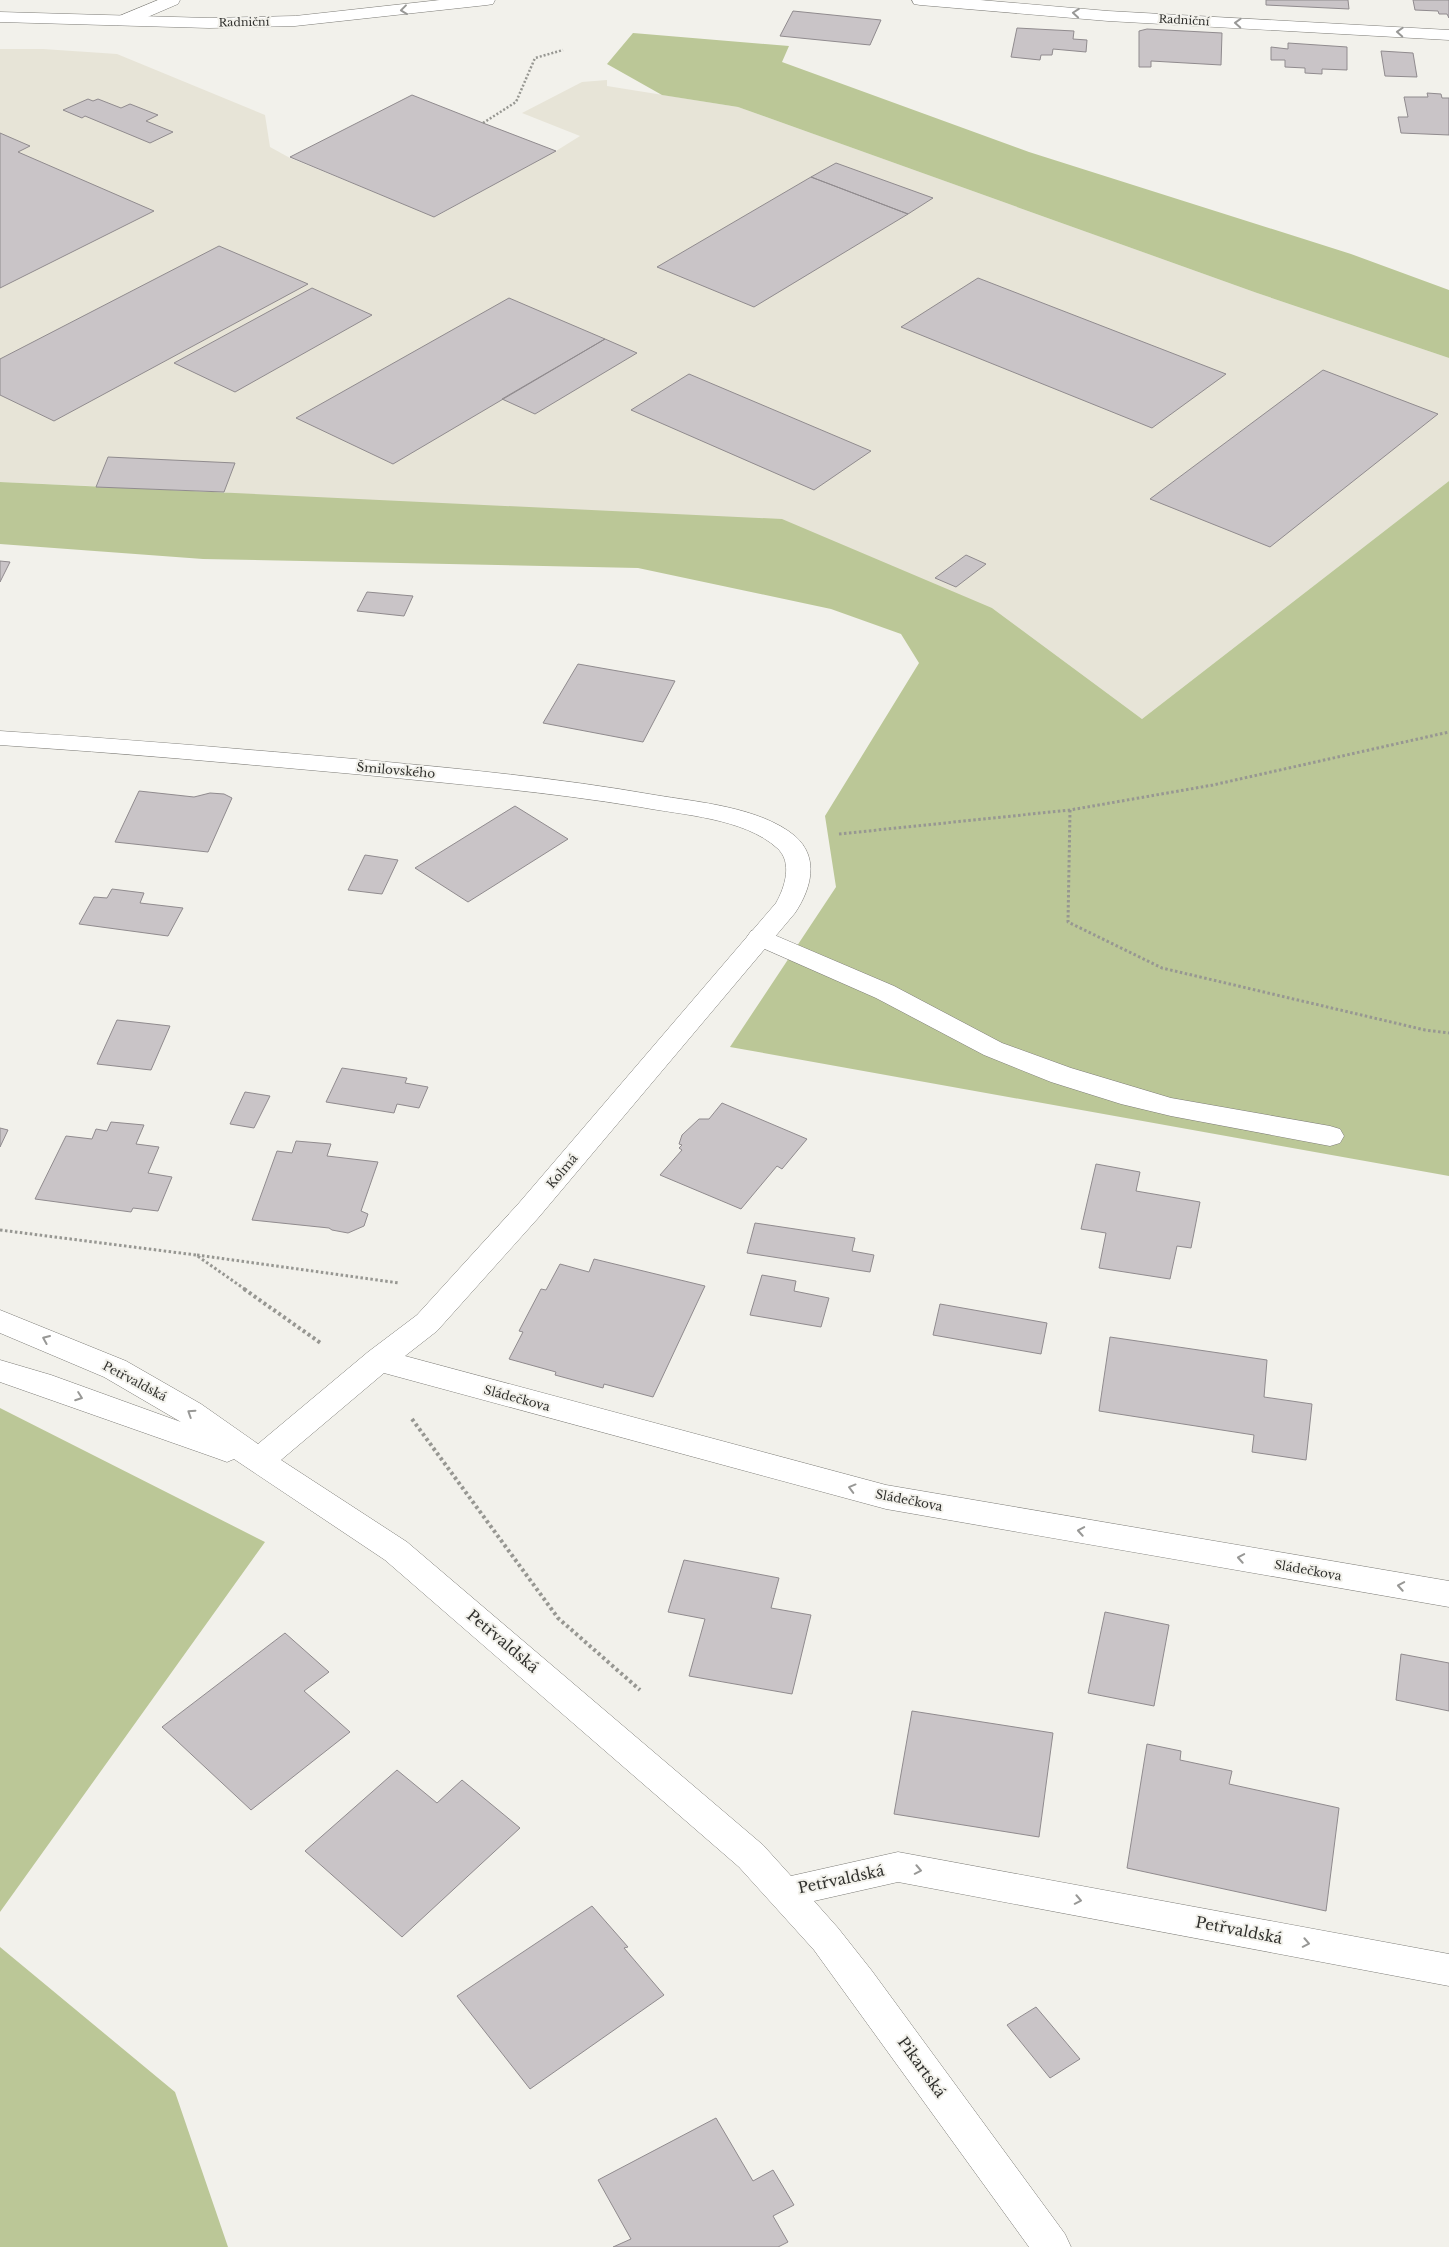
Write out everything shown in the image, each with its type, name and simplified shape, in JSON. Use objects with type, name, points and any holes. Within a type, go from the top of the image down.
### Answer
[{"type":"street","points":[[123,21],[172,0]]},
{"type":"street","name":"Radniční","points":[[0,17],[209,23],[295,21],[487,0]]},
{"type":"street","name":"Radniční","points":[[920,0],[1108,16],[1449,35]]},
{"type":"street","name":"Šmilovského","points":[[0,738],[281,759],[571,788],[742,820],[784,840]]},
{"type":"street","name":"Kolmá","points":[[259,1461],[379,1360],[427,1323],[529,1210],[786,907],[794,893],[799,864],[797,856],[784,840]]},
{"type":"street","points":[[760,937],[885,992],[962,1035],[992,1049],[1061,1075],[1131,1097],[1171,1107],[1330,1136]]},
{"type":"street","name":"Petřvaldská","points":[[0,1321],[115,1369],[190,1412],[259,1461],[396,1551],[559,1688],[751,1856],[785,1892],[898,1867],[1449,1970]]},
{"type":"street","name":"Sládečkova","points":[[379,1360],[886,1497],[1449,1594]]},
{"type":"street","name":"Petřvaldská","points":[[0,1371],[40,1383],[259,1461]]},
{"type":"street","name":"Pikartská","points":[[785,1892],[826,1939],[859,1982],[1052,2247]]},
{"type":"path","points":[[484,124],[516,102],[535,58],[563,50]]},
{"type":"path","points":[[784,840],[1070,810],[1212,786],[1449,732]]},
{"type":"path","points":[[1070,810],[1068,922],[1162,968],[1424,1030],[1449,1033]]},
{"type":"path","points":[[0,1230],[196,1254],[456,1291]]},
{"type":"path","points":[[196,1254],[336,1354],[379,1360],[390,1389],[558,1618],[646,1694]]},
{"type":"shaded area","points":[[0,49],[43,49],[117,54],[265,115],[270,147],[290,158],[435,217],[580,136],[522,113],[582,82],[607,80],[607,86],[738,107],[1257,293],[1449,358],[1449,481],[1142,719],[992,608],[224,492],[0,482]]},
{"type":"green space","points":[[633,33],[789,46],[782,62],[1029,152],[1351,254],[1449,290],[1449,358],[1257,293],[738,107],[662,95],[607,64]]},
{"type":"green space","points":[[1449,481],[1449,1176],[730,1047],[836,887],[825,816],[919,663],[901,634],[831,609],[638,568],[203,559],[0,544],[0,482],[782,519],[992,608],[1142,719]]},
{"type":"green space","points":[[0,1408],[265,1542],[0,1912]]},
{"type":"green space","points":[[0,1947],[175,2092],[228,2247],[0,2247]]},
{"type":"building","points":[[1266,0],[1348,0],[1349,9],[1266,5]]},
{"type":"building","points":[[1413,0],[1449,0],[1449,18],[1447,14],[1439,14],[1438,11],[1415,10]]},
{"type":"building","points":[[793,11],[881,20],[870,45],[780,36]]},
{"type":"building","points":[[1017,28],[1074,31],[1073,39],[1087,40],[1086,52],[1053,49],[1052,55],[1041,55],[1040,60],[1011,57]]},
{"type":"building","points":[[1147,29],[1222,33],[1221,65],[1151,61],[1151,67],[1139,67],[1139,31]]},
{"type":"building","points":[[1288,43],[1347,47],[1347,70],[1322,69],[1322,74],[1305,73],[1305,68],[1285,67],[1285,60],[1271,60],[1271,47],[1288,49]]},
{"type":"building","points":[[1381,51],[1413,53],[1417,77],[1385,76]]},
{"type":"building","points":[[1427,93],[1441,94],[1442,98],[1449,98],[1449,135],[1401,133],[1398,117],[1408,117],[1404,97],[1428,97]]},
{"type":"building","points":[[412,95],[556,151],[434,217],[290,157]]},
{"type":"building","points":[[88,99],[93,101],[98,99],[121,108],[130,104],[158,115],[146,121],[173,132],[150,143],[85,116],[82,118],[63,110]]},
{"type":"building","points":[[0,133],[30,146],[18,152],[154,211],[0,288]]},
{"type":"building","points":[[836,163],[933,198],[908,214],[811,177]]},
{"type":"building","points":[[811,177],[908,214],[754,307],[657,267]]},
{"type":"building","points":[[219,246],[308,284],[54,421],[0,395],[0,359]]},
{"type":"building","points":[[978,278],[1226,374],[1152,428],[901,327]]},
{"type":"building","points":[[312,288],[372,315],[235,392],[174,363]]},
{"type":"building","points":[[509,298],[605,339],[393,464],[296,418]]},
{"type":"building","points":[[605,339],[637,353],[535,414],[502,399]]},
{"type":"building","points":[[1323,370],[1438,414],[1270,547],[1150,499]]},
{"type":"building","points":[[689,374],[871,451],[814,490],[631,410]]},
{"type":"building","points":[[108,457],[235,463],[224,492],[96,487]]},
{"type":"building","points":[[966,555],[986,564],[956,587],[935,578]]},
{"type":"building","points":[[0,561],[10,562],[0,582]]},
{"type":"building","points":[[367,592],[413,596],[404,616],[357,611]]},
{"type":"building","points":[[578,664],[675,681],[643,742],[543,723]]},
{"type":"building","points":[[139,791],[194,797],[210,793],[224,794],[232,798],[208,852],[115,842]]},
{"type":"building","points":[[515,806],[568,839],[468,902],[415,868]]},
{"type":"building","points":[[365,855],[398,860],[382,894],[348,890]]},
{"type":"building","points":[[112,889],[144,893],[140,903],[183,908],[168,936],[79,924],[94,897],[107,898]]},
{"type":"building","points":[[117,1020],[170,1026],[151,1070],[97,1064]]},
{"type":"building","points":[[342,1068],[407,1078],[405,1083],[428,1087],[419,1108],[397,1104],[394,1113],[326,1102]]},
{"type":"building","points":[[245,1092],[270,1096],[254,1128],[230,1124]]},
{"type":"building","points":[[722,1103],[807,1139],[782,1169],[777,1166],[741,1209],[660,1175],[682,1150],[679,1148],[682,1145],[679,1144],[682,1135],[699,1119],[709,1119]]},
{"type":"building","points":[[111,1122],[144,1125],[136,1144],[159,1147],[148,1173],[172,1177],[158,1211],[133,1208],[131,1212],[35,1199],[66,1136],[92,1139],[96,1129],[107,1131]]},
{"type":"building","points":[[0,1128],[8,1130],[0,1147]]},
{"type":"building","points":[[296,1141],[331,1144],[327,1156],[378,1162],[361,1211],[368,1214],[364,1226],[348,1233],[329,1228],[252,1220],[277,1151],[292,1153]]},
{"type":"building","points":[[1096,1164],[1140,1172],[1136,1191],[1200,1202],[1191,1248],[1177,1246],[1170,1279],[1099,1268],[1106,1233],[1081,1229]]},
{"type":"building","points":[[755,1223],[855,1238],[852,1251],[874,1255],[870,1272],[747,1253]]},
{"type":"building","points":[[594,1259],[705,1286],[653,1397],[604,1384],[603,1388],[555,1375],[556,1372],[509,1359],[523,1332],[519,1331],[541,1289],[546,1290],[560,1264],[589,1272]]},
{"type":"building","points":[[762,1275],[796,1281],[794,1291],[829,1298],[821,1327],[750,1315]]},
{"type":"building","points":[[940,1304],[1047,1323],[1041,1354],[933,1335]]},
{"type":"building","points":[[1110,1337],[1267,1360],[1264,1397],[1312,1404],[1306,1460],[1252,1452],[1254,1435],[1099,1411]]},
{"type":"building","points":[[684,1560],[779,1578],[771,1608],[811,1615],[792,1694],[689,1676],[705,1619],[668,1612]]},
{"type":"building","points":[[1105,1612],[1169,1625],[1154,1706],[1088,1693]]},
{"type":"building","points":[[285,1633],[329,1672],[304,1691],[350,1732],[251,1810],[162,1727]]},
{"type":"building","points":[[1401,1654],[1449,1663],[1449,1711],[1396,1700]]},
{"type":"building","points":[[912,1711],[1053,1733],[1039,1837],[894,1814]]},
{"type":"building","points":[[1147,1744],[1181,1751],[1180,1760],[1232,1771],[1229,1784],[1339,1808],[1326,1911],[1127,1868]]},
{"type":"building","points":[[397,1770],[437,1803],[462,1780],[520,1828],[402,1937],[305,1851]]},
{"type":"building","points":[[592,1906],[628,1947],[624,1948],[664,1995],[530,2089],[457,1996]]},
{"type":"building","points":[[1036,2007],[1080,2059],[1050,2078],[1007,2025]]},
{"type":"building","points":[[716,2118],[753,2181],[773,2170],[794,2205],[773,2216],[788,2242],[778,2247],[613,2247],[631,2239],[598,2180]]}]
